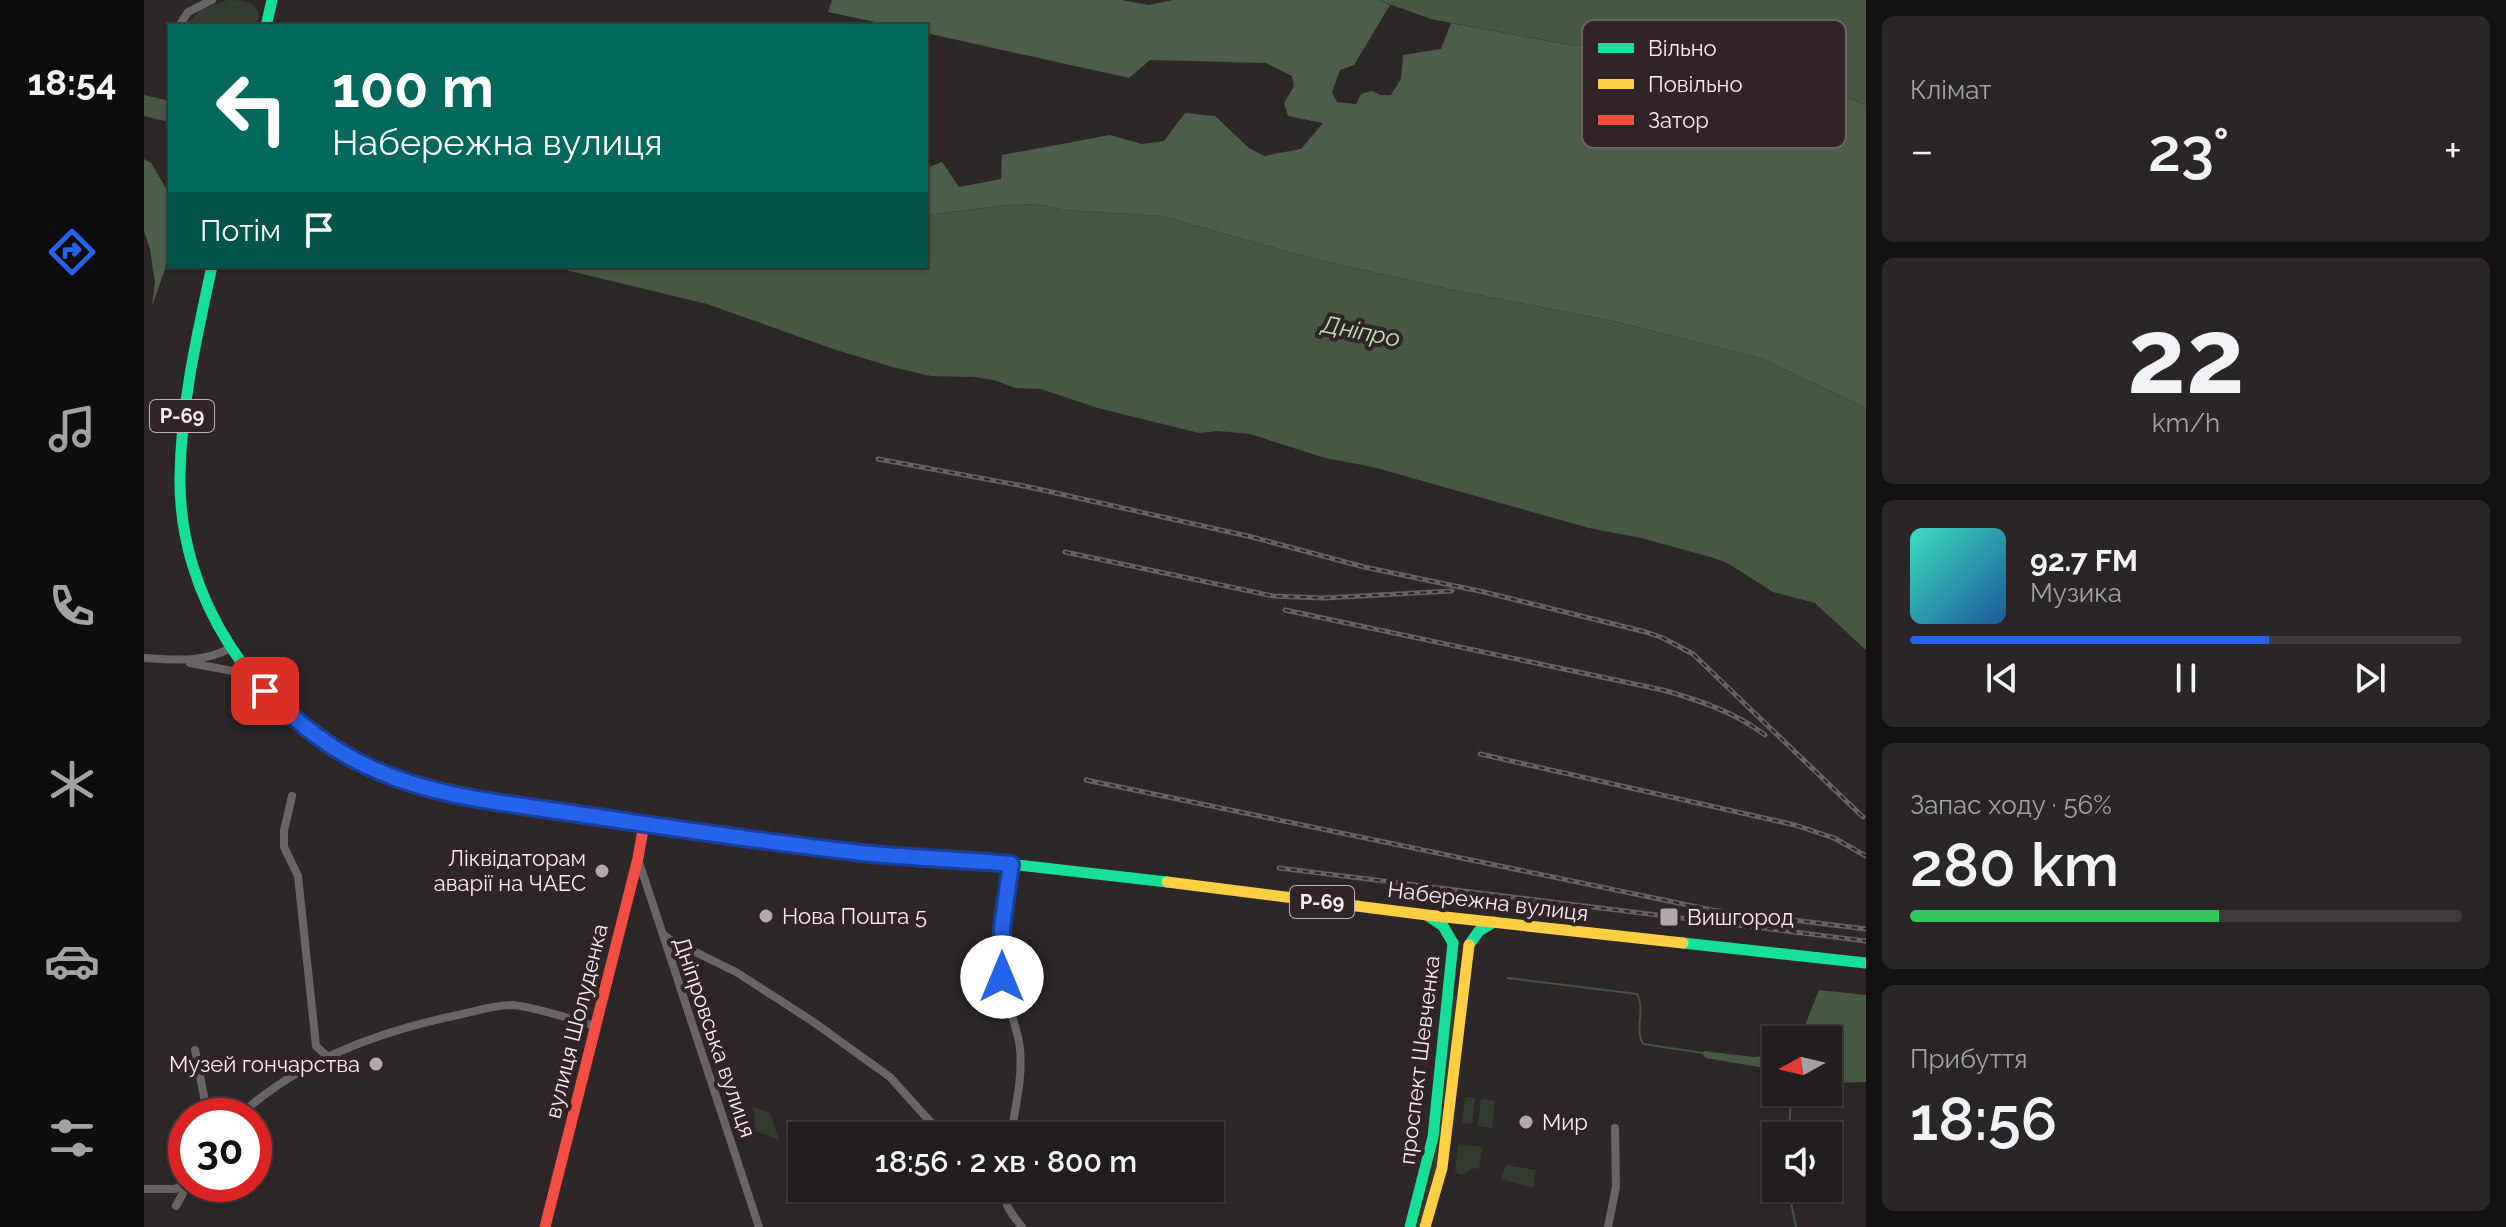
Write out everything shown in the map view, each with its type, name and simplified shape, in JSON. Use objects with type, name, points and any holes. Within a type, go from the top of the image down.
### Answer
[{"type":"main road","points":[[266,24],[272,0]]},
{"type":"main road","name":"Р-69","points":[[212,268],[183,409],[178,444],[177,490],[186,547],[197,583],[211,616],[230,648]]},
{"type":"main road","name":"Набережна вулиця","points":[[230,648],[249,674],[316,737],[380,773],[440,791],[644,824],[872,854],[1011,864],[1462,919],[1866,963]]},
{"type":"main road","name":"вулиця Шолуденка","points":[[545,1227],[644,824]]},
{"type":"main road","points":[[1425,914],[1443,926],[1453,943]]},
{"type":"main road","points":[[1462,919],[1469,945]]},
{"type":"main road","name":"проспект Шевченка","points":[[1410,1227],[1433,1137],[1453,943],[1462,919]]},
{"type":"main road","points":[[1469,945],[1479,931],[1494,922]]},
{"type":"main road","name":"проспект Шевченка","points":[[1425,1227],[1442,1168],[1469,945]]},
{"type":"main road","points":[[1448,990],[1463,992]]},
{"type":"street","points":[[180,24],[188,12],[212,0]]},
{"type":"street","points":[[173,660],[219,655],[230,648]]},
{"type":"street","points":[[144,658],[249,674]]},
{"type":"street","points":[[292,796],[284,831],[284,847],[298,876],[316,1046],[329,1058]]},
{"type":"street","name":"Дніпровська вулиця","points":[[638,858],[759,1227]]},
{"type":"street","points":[[1011,864],[1002,927],[1002,977],[1020,1047],[1013,1122]]},
{"type":"street","points":[[660,930],[669,939],[736,972],[857,1051],[890,1077],[930,1122]]},
{"type":"street","points":[[258,1098],[286,1079],[357,1044],[400,1028],[487,1009],[514,1005],[596,1026]]},
{"type":"street","points":[[195,1050],[204,1098]]},
{"type":"street","points":[[1608,1227],[1616,1187],[1615,1128]]},
{"type":"street","points":[[144,1189],[168,1189]]},
{"type":"street","points":[[176,1206],[178,1202]]},
{"type":"street","points":[[1006,1202],[1022,1227]]},
{"type":"shaded area","points":[[227,0],[242,1],[250,3],[259,14],[257,24],[186,24],[201,10]]},
{"type":"shaded area","points":[[832,0],[1122,0],[1149,5],[1173,0],[1378,0],[1390,5],[1354,65],[1340,70],[1332,92],[1337,102],[1356,104],[1361,94],[1372,91],[1391,95],[1401,79],[1403,55],[1441,49],[1451,23],[1582,45],[1582,148],[1846,148],[1846,97],[1866,105],[1866,408],[1763,359],[1613,321],[1315,259],[1161,216],[1019,204],[928,215],[928,167],[942,162],[959,187],[1001,179],[1002,155],[1110,135],[1142,144],[1164,141],[1185,113],[1215,116],[1249,148],[1264,156],[1301,149],[1323,123],[1288,116],[1284,103],[1294,86],[1292,76],[1266,63],[1150,60],[1129,78],[928,33],[928,24],[885,24],[828,12]]},
{"type":"shaded area","points":[[144,159],[151,163],[168,192],[168,253],[152,306],[155,282],[144,231]]},
{"type":"shaded area","points":[[1454,995],[1457,998],[1446,1105],[1443,1104]]},
{"type":"shaded area","points":[[1465,1097],[1475,1098],[1472,1124],[1462,1123]]},
{"type":"shaded area","points":[[1481,1099],[1495,1101],[1492,1128],[1478,1126]]},
{"type":"shaded area","points":[[753,1107],[770,1113],[779,1140],[756,1131]]},
{"type":"shaded area","points":[[1442,1108],[1446,1109],[1442,1145],[1421,1227],[1417,1227],[1433,1168]]},
{"type":"shaded area","points":[[1458,1144],[1482,1147],[1479,1169],[1473,1168],[1462,1175],[1455,1172]]},
{"type":"shaded area","points":[[1506,1165],[1536,1170],[1533,1188],[1501,1179]]},
{"type":"water","points":[[1378,0],[1866,0],[1866,105],[1846,97],[1846,20],[1582,20],[1582,45],[1576,46],[1431,19]]},
{"type":"water","points":[[144,95],[168,101],[168,122],[144,116]]},
{"type":"water","name":"Дніпро","points":[[1019,204],[1161,216],[1315,259],[1613,321],[1763,359],[1866,408],[1866,650],[1815,603],[1773,592],[1714,558],[1641,538],[1589,528],[1373,467],[1325,458],[1250,434],[1199,433],[1098,408],[1041,389],[1015,388],[994,380],[973,377],[931,376],[896,368],[707,304],[557,268],[928,268],[928,215]]},
{"type":"water","points":[[1819,990],[1866,995],[1866,1082],[1842,1083],[1842,1026],[1805,1026]]},
{"type":"water","points":[[1704,1051],[1762,1056],[1762,1068],[1706,1058]]},
{"type":"waterway","points":[[577,1018],[588,971]]},
{"type":"waterway","points":[[1508,978],[1637,994],[1643,1044],[1703,1053]]},
{"type":"waterway","points":[[571,1039],[575,1025]]},
{"type":"waterway","points":[[1790,1106],[1790,1122]]},
{"type":"waterway","points":[[1791,1202],[1796,1227]]},
{"type":"railway","points":[[878,459],[1029,487],[1252,537],[1364,567],[1484,592],[1663,638],[1693,654],[1863,817]]},
{"type":"railway","points":[[1065,552],[1273,596],[1324,598],[1452,591]]},
{"type":"railway","points":[[1285,610],[1663,690],[1729,713],[1765,735]]},
{"type":"railway","points":[[1480,754],[1795,825],[1834,838],[1866,856]]},
{"type":"railway","points":[[1086,780],[1712,910],[1866,929]]},
{"type":"railway","points":[[1279,868],[1866,941]]},
{"type":"traffic: fast","points":[[266,24],[272,0]]},
{"type":"traffic: fast","points":[[212,268],[187,397],[180,476],[183,521],[192,564],[208,606],[230,645],[256,681],[287,713],[322,741],[383,774],[453,794]]},
{"type":"traffic: fast","points":[[730,836],[873,854],[992,862],[1167,882]]},
{"type":"traffic: fast","points":[[1428,916],[1443,926],[1453,943]]},
{"type":"traffic: fast","points":[[1469,945],[1479,931],[1494,922]]},
{"type":"traffic: fast","points":[[1410,1227],[1433,1137],[1453,943]]},
{"type":"traffic: fast","points":[[1683,943],[1866,963]]},
{"type":"traffic: slow","points":[[1167,882],[1683,943]]},
{"type":"traffic: slow","points":[[1425,1227],[1442,1168],[1469,945]]},
{"type":"traffic: jam","points":[[453,794],[730,836]]},
{"type":"traffic: jam","points":[[545,1227],[644,824]]},
{"type":"place","name":"Ліквідаторам аварії на ЧАЕС","points":[[602,871]]},
{"type":"place","name":"Нова Пошта 5","points":[[766,916]]},
{"type":"place","name":"Вишгород","points":[[1669,917]]},
{"type":"place","name":"Музей гончарства","points":[[376,1064]]},
{"type":"place","name":"Мир","points":[[1526,1122]]},
{"type":"route","points":[[265,691],[316,737],[359,763],[380,773],[440,791],[777,842],[872,854],[1011,864],[1002,927],[1002,977]]}]
